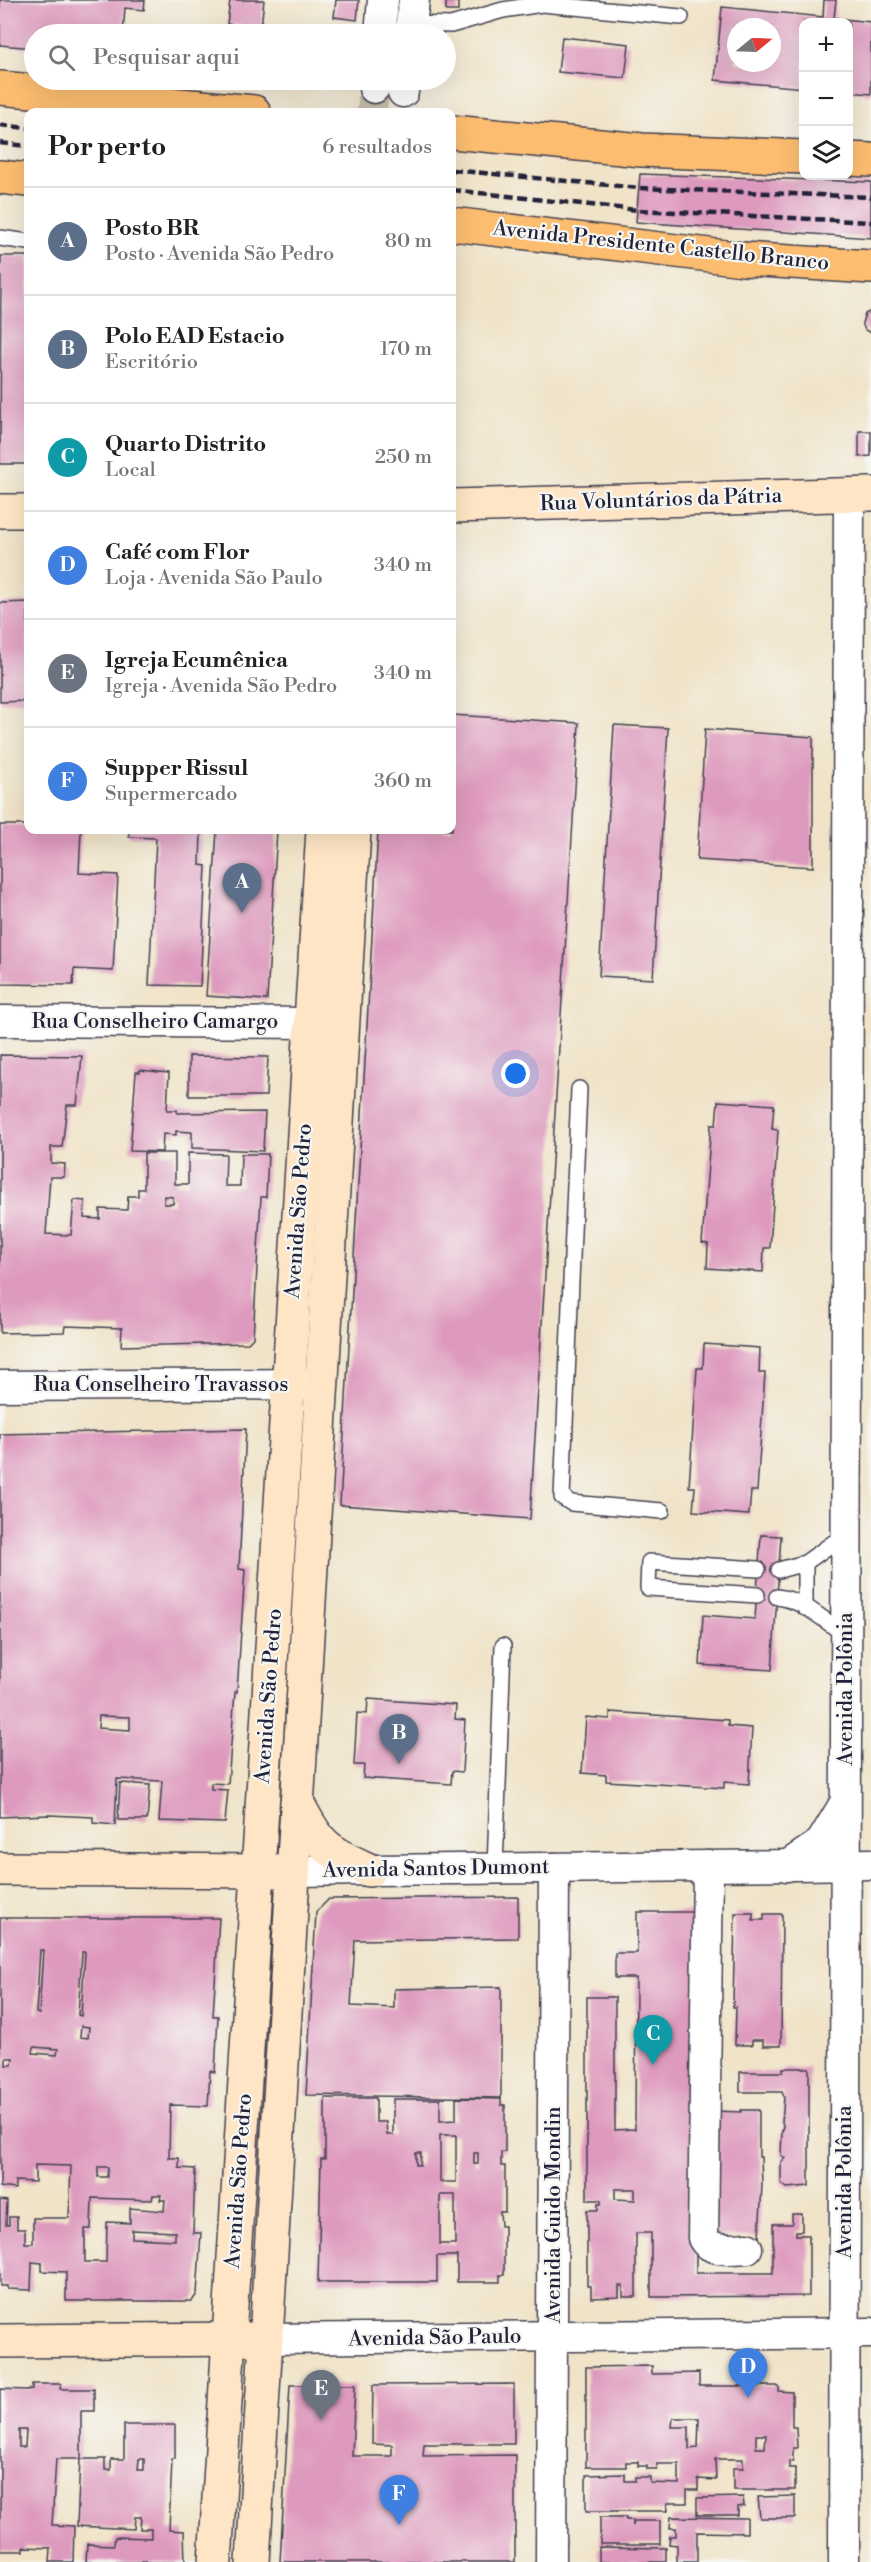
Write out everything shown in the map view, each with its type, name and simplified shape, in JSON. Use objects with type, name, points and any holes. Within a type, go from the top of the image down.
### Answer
[{"type":"main road","points":[[0,88],[212,108]]},
{"type":"main road","points":[[456,132],[642,150],[799,157]]},
{"type":"main road","points":[[853,159],[871,160]]},
{"type":"main road","points":[[0,177],[24,180]]},
{"type":"main road","name":"Avenida Presidente Castello Branco","points":[[456,224],[743,258],[871,267]]},
{"type":"street","name":"Rua Voluntários da Pátria","points":[[456,506],[863,492]]},
{"type":"street","name":"Avenida Polônia","points":[[844,2562],[858,2333],[859,1864],[845,1803],[845,1635],[847,1533],[859,1390],[863,492]]},
{"type":"street","points":[[0,511],[24,511]]},
{"type":"street","name":"Avenida São Pedro","points":[[215,2562],[323,834]]},
{"type":"street","name":"Avenida São Pedro","points":[[253,2562],[354,834]]},
{"type":"street","name":"Rua Conselheiro Camargo","points":[[0,1021],[310,1023]]},
{"type":"street","name":"Rua Conselheiro Travassos","points":[[0,1386],[322,1383]]},
{"type":"street","points":[[297,1802],[312,1832],[327,1847],[342,1858],[369,1870]]},
{"type":"street","points":[[787,1866],[821,1843],[845,1803]]},
{"type":"street","name":"Avenida Santos Dumont","points":[[0,1869],[293,1871],[859,1864]]},
{"type":"street","points":[[708,1866],[703,2238],[706,2243],[714,2247],[747,2248]]},
{"type":"street","name":"Avenida Guido Mondin","points":[[551,2562],[554,2336],[554,1868]]},
{"type":"street","name":"Avenida São Paulo","points":[[0,2341],[858,2333]]},
{"type":"lane","points":[[454,24],[503,10],[542,4],[681,17]]},
{"type":"lane","points":[[381,19],[443,24]]},
{"type":"lane","points":[[0,238],[24,241]]},
{"type":"lane","points":[[579,1089],[562,1497],[571,1503],[662,1511]]},
{"type":"lane","points":[[779,1570],[805,1563],[847,1533]]},
{"type":"lane","points":[[757,1595],[648,1588],[649,1562],[758,1569]]},
{"type":"lane","points":[[805,1563],[806,1608]]},
{"type":"lane","points":[[777,1597],[806,1608],[845,1635]]},
{"type":"lane","points":[[495,1868],[504,1646]]},
{"type":"building","points":[[0,0],[145,0],[144,10],[125,8],[124,24],[24,24],[24,47],[0,45]]},
{"type":"building","points":[[230,0],[264,0],[261,24],[227,24]]},
{"type":"building","points":[[336,0],[359,0],[357,20],[334,17]]},
{"type":"building","points":[[824,0],[836,0],[834,18],[799,18],[799,88],[715,80],[722,7],[823,17]]},
{"type":"building","points":[[446,2],[458,2],[458,11],[446,11]]},
{"type":"building","points":[[853,20],[871,22],[871,94],[853,92]]},
{"type":"building","points":[[562,37],[629,44],[625,78],[558,72]]},
{"type":"building","points":[[640,174],[871,182],[871,238],[636,222]]},
{"type":"building","points":[[1,256],[24,256],[24,464],[0,464]]},
{"type":"building","points":[[871,311],[871,333],[865,330],[862,323],[865,314]]},
{"type":"building","points":[[859,431],[871,431],[871,456],[859,457]]},
{"type":"building","points":[[24,602],[24,701],[0,702],[0,603]]},
{"type":"building","points":[[456,715],[579,723],[530,1519],[340,1505],[378,834],[456,834]]},
{"type":"building","points":[[614,725],[668,728],[653,979],[599,976]]},
{"type":"building","points":[[705,729],[813,737],[813,867],[697,860]]},
{"type":"building","points":[[0,825],[24,825],[24,834],[81,834],[79,873],[118,875],[113,971],[74,969],[73,985],[0,984]]},
{"type":"building","points":[[129,834],[201,834],[200,865],[206,866],[200,986],[149,985],[156,838],[129,837]]},
{"type":"building","points":[[217,834],[277,834],[267,1000],[206,996]]},
{"type":"building","points":[[0,1055],[82,1056],[77,1105],[67,1105],[62,1147],[51,1147],[51,1163],[65,1164],[64,1177],[50,1177],[46,1234],[71,1235],[74,1200],[85,1201],[84,1218],[100,1219],[100,1209],[127,1210],[128,1196],[138,1196],[138,1189],[144,1189],[144,1153],[175,1153],[175,1184],[188,1184],[188,1153],[226,1154],[225,1186],[240,1186],[241,1154],[268,1154],[266,1197],[261,1197],[253,1338],[248,1343],[121,1346],[122,1328],[65,1326],[64,1332],[0,1333]],"holes":[[[164,1196],[173,1197],[173,1204],[164,1204]]]},
{"type":"building","points":[[189,1056],[268,1057],[266,1096],[189,1096]]},
{"type":"building","points":[[140,1070],[169,1073],[167,1110],[177,1110],[177,1113],[265,1112],[263,1151],[192,1148],[192,1132],[176,1131],[176,1135],[163,1134],[162,1152],[130,1151],[136,1072]]},
{"type":"building","points":[[718,1101],[774,1105],[772,1129],[778,1130],[770,1248],[764,1248],[763,1272],[707,1268],[708,1244],[702,1243],[711,1125],[716,1125]]},
{"type":"building","points":[[704,1344],[760,1348],[759,1373],[765,1373],[757,1491],[751,1491],[749,1515],[693,1511],[695,1487],[689,1487],[697,1368],[703,1368]]},
{"type":"building","points":[[246,1429],[239,1569],[245,1570],[228,1784],[211,1783],[211,1789],[228,1790],[225,1823],[159,1821],[162,1781],[117,1779],[115,1825],[93,1823],[93,1817],[49,1815],[0,1817],[0,1434]],"holes":[[[99,1716],[130,1717],[130,1730],[98,1728]]]},
{"type":"building","points":[[761,1535],[781,1536],[772,1670],[700,1665],[703,1615],[755,1619]]},
{"type":"building","points":[[368,1699],[456,1705],[455,1719],[465,1720],[462,1772],[452,1771],[451,1784],[363,1778],[364,1765],[354,1765],[357,1713],[367,1714]]},
{"type":"building","points":[[610,1712],[728,1720],[728,1726],[752,1728],[749,1784],[724,1782],[724,1788],[606,1781],[606,1775],[582,1773],[586,1717],[610,1719]]},
{"type":"building","points":[[120,1783],[150,1785],[147,1820],[118,1820]]},
{"type":"building","points":[[518,1897],[518,1938],[355,1940],[351,2006],[394,2008],[394,1989],[501,1987],[501,2098],[306,2095],[316,1912],[329,1899]]},
{"type":"building","points":[[637,1912],[696,1912],[696,2273],[773,2273],[773,2224],[792,2224],[792,2214],[802,2214],[802,2231],[796,2231],[796,2235],[809,2235],[809,2296],[651,2297],[651,2233],[636,2233],[636,2297],[623,2297],[623,2286],[619,2286],[619,2297],[591,2298],[591,2286],[587,2286],[587,2210],[598,2210],[601,2200],[587,2200],[587,1997],[615,1997],[615,2130],[635,2129],[636,1978],[615,1978],[615,1953],[637,1953]],"holes":[[[615,2189],[635,2189],[635,2200],[615,2199]]]},
{"type":"building","points":[[735,1913],[753,1913],[753,1920],[764,1920],[764,1914],[782,1914],[781,2046],[763,2046],[763,2040],[752,2040],[752,2045],[735,2045],[736,2007],[733,2007]]},
{"type":"building","points":[[0,1918],[219,1918],[213,2016],[218,2016],[215,2072],[210,2071],[208,2106],[170,2105],[169,2158],[179,2158],[179,2168],[195,2169],[193,2233],[201,2233],[197,2294],[192,2301],[66,2301],[66,2272],[42,2271],[42,2263],[32,2262],[31,2290],[7,2289],[7,2286],[0,2286],[0,2200],[7,2201],[6,2225],[9,2225],[9,2217],[17,2217],[17,2229],[25,2229],[25,2243],[33,2243],[33,2218],[69,2218],[71,2166],[35,2165],[35,2182],[15,2181],[15,2189],[0,2187]],"holes":[[[40,1950],[43,1950],[39,2014],[36,2013]],[[82,1952],[85,1952],[81,2016],[78,2015]],[[81,2026],[89,2027],[88,2038],[80,2037]],[[34,2047],[58,2049],[57,2055],[33,2053]],[[6,2058],[13,2058],[12,2065],[6,2065]],[[98,2167],[108,2167],[107,2177],[98,2177]],[[153,2195],[161,2195],[160,2200],[165,2200],[164,2211],[130,2208],[130,2223],[107,2222],[106,2262],[85,2262],[85,2229],[91,2229],[92,2198],[152,2200]],[[132,2230],[175,2232],[175,2240],[132,2238]]]},
{"type":"building","points":[[783,2068],[809,2068],[809,2186],[787,2188],[781,2183],[781,2162],[785,2158],[781,2155],[784,2127],[782,2092],[740,2092],[740,2072],[783,2072]]},
{"type":"building","points":[[325,2098],[376,2098],[376,2122],[386,2122],[387,2135],[393,2135],[393,2099],[440,2099],[440,2121],[456,2120],[456,2098],[501,2099],[501,2105],[505,2105],[505,2152],[501,2152],[501,2166],[505,2166],[505,2212],[500,2212],[501,2226],[504,2226],[504,2275],[500,2275],[500,2282],[457,2282],[457,2256],[437,2256],[437,2282],[318,2282],[321,2159],[325,2159]],"holes":[[[440,2135],[456,2135],[456,2182],[440,2182]],[[416,2153],[421,2153],[420,2165],[416,2165]],[[474,2153],[478,2153],[478,2164],[474,2164]],[[440,2195],[455,2195],[455,2244],[440,2244]]]},
{"type":"building","points":[[741,2110],[759,2110],[759,2157],[761,2157],[762,2185],[759,2237],[713,2236],[714,2111],[741,2112]]},
{"type":"building","points":[[652,2366],[652,2374],[699,2373],[699,2386],[779,2386],[779,2391],[792,2392],[792,2427],[796,2427],[797,2448],[793,2448],[793,2461],[789,2461],[789,2468],[795,2468],[795,2490],[733,2490],[733,2468],[743,2468],[743,2459],[715,2459],[716,2480],[698,2479],[698,2490],[687,2490],[687,2503],[667,2503],[668,2511],[586,2511],[586,2475],[625,2474],[625,2481],[635,2481],[635,2477],[650,2477],[650,2483],[679,2484],[679,2464],[657,2464],[657,2469],[638,2466],[638,2462],[626,2462],[626,2467],[586,2467],[586,2367]],"holes":[[[673,2418],[699,2418],[698,2448],[689,2449],[689,2427],[672,2427]],[[756,2435],[766,2435],[765,2448],[756,2448]]]},
{"type":"building","points":[[32,2384],[61,2384],[60,2389],[94,2389],[94,2411],[81,2411],[81,2459],[56,2459],[52,2525],[74,2526],[73,2562],[50,2562],[51,2548],[24,2547],[24,2551],[0,2551],[0,2389],[32,2389]],"holes":[[[19,2430],[26,2430],[25,2447],[19,2447]]]},
{"type":"building","points":[[514,2384],[514,2444],[424,2444],[423,2456],[515,2455],[515,2562],[280,2562],[290,2385],[355,2385],[352,2456],[392,2456],[392,2445],[372,2444],[373,2385]]},
{"type":"building","points":[[124,2425],[175,2425],[175,2459],[172,2459],[169,2530],[184,2531],[185,2562],[86,2562],[87,2544],[114,2545],[115,2537],[151,2538],[151,2529],[140,2529],[141,2517],[135,2517],[134,2529],[77,2526],[80,2459],[105,2459],[105,2470],[111,2470],[111,2459],[124,2459]],"holes":[[[139,2459],[144,2459],[144,2470],[138,2470]]]},
{"type":"building","points":[[795,2496],[795,2518],[760,2518],[758,2497]]},
{"type":"building","points":[[743,2497],[744,2506],[738,2507],[738,2515],[697,2515],[697,2498]]},
{"type":"building","points":[[600,2517],[626,2517],[626,2520],[633,2520],[633,2526],[634,2521],[660,2521],[660,2544],[600,2544]]},
{"type":"building","points":[[671,2517],[747,2518],[747,2533],[697,2532],[697,2562],[677,2562],[677,2545],[669,2544],[670,2536],[676,2536],[676,2528],[670,2528]]},
{"type":"building","points":[[599,2547],[666,2548],[666,2562],[599,2562]]},
{"type":"tunnel","points":[[372,108],[374,90]]},
{"type":"railway","points":[[0,125],[24,128]]},
{"type":"railway","points":[[0,143],[24,146]]},
{"type":"railway","points":[[456,170],[639,188],[871,197]]},
{"type":"railway","points":[[456,190],[637,210],[871,222]]},
{"type":"place","name":"Posto BR","points":[[242,913]]},
{"type":"place","name":"Polo EAD Estacio","points":[[399,1764]]},
{"type":"place","name":"Quarto Distrito","points":[[653,2065]]},
{"type":"place","name":"Café com Flor","points":[[748,2398]]},
{"type":"place","name":"Igreja Ecumênica","points":[[321,2420]]},
{"type":"place","name":"Supper Rissul","points":[[399,2525]]}]
